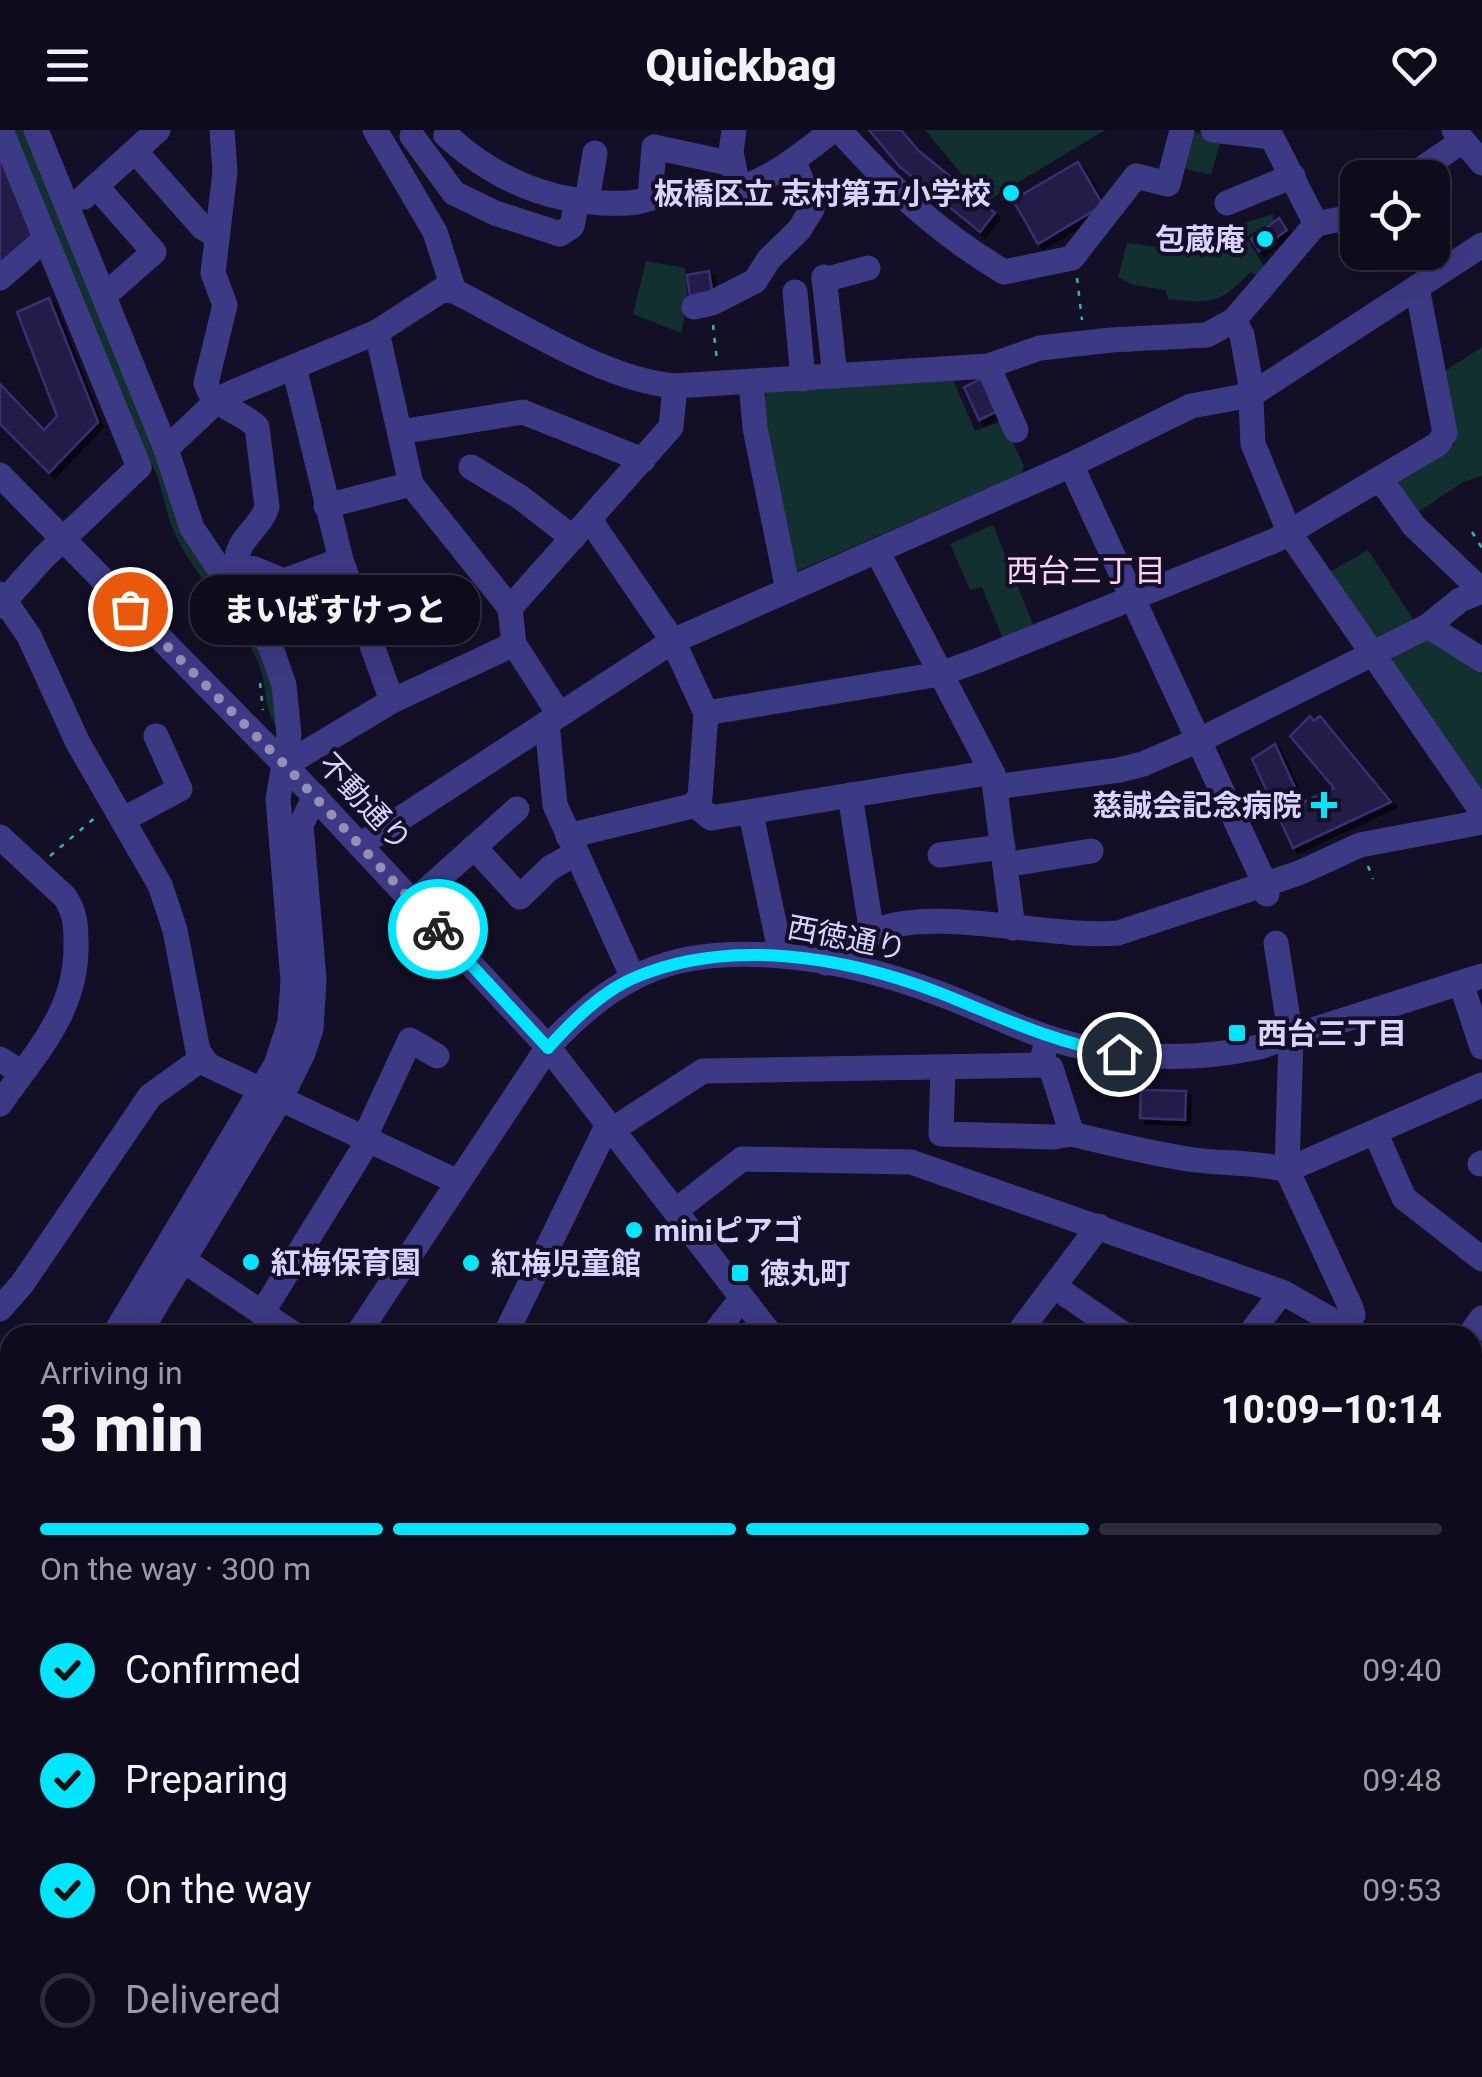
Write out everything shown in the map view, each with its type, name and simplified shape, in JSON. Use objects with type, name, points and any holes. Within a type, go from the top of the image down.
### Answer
[{"type":"street","points":[[36,130],[104,296],[152,462]]},
{"type":"street","points":[[70,210],[158,130]]},
{"type":"street","points":[[222,130],[225,172],[213,273],[225,305],[206,383],[216,402],[248,418],[257,428],[267,507],[263,519],[244,538],[230,570]]},
{"type":"street","points":[[448,130],[446,135],[476,162],[508,181],[582,200],[632,204],[650,198],[720,194],[736,176],[731,140],[734,130]]},
{"type":"street","points":[[650,198],[654,147],[736,176],[772,174],[836,130],[938,230],[1004,272],[1072,258],[1136,176],[1168,184],[1182,130]]},
{"type":"street","points":[[1214,130],[1270,133],[1316,224]]},
{"type":"street","points":[[454,291],[436,232],[381,140],[418,133],[454,193],[494,213],[560,234],[572,226],[596,153]]},
{"type":"street","points":[[1429,160],[1457,136],[1482,163]]},
{"type":"street","points":[[2,138],[152,462],[192,528],[230,570],[279,665],[284,686],[289,735],[278,799],[293,1002],[284,1044],[270,1096],[144,1325]]},
{"type":"street","points":[[135,151],[202,228],[216,235]]},
{"type":"street","points":[[706,311],[755,281],[812,209],[794,161]]},
{"type":"street","points":[[1227,202],[1293,176]]},
{"type":"street","points":[[96,186],[154,252],[104,296]]},
{"type":"street","points":[[458,1182],[208,1065],[198,1051],[175,930],[160,884],[78,743],[28,636],[2,600],[216,402],[378,332],[442,290],[454,291],[583,356],[647,383],[675,386],[719,376],[751,382],[988,366],[1040,348],[1207,335],[1234,320],[1316,224],[1340,219]]},
{"type":"street","points":[[0,278],[46,239]]},
{"type":"street","points":[[360,845],[673,641],[877,551],[1034,468],[1071,466],[1191,406],[1251,395],[1482,246]]},
{"type":"street","points":[[835,376],[824,278],[868,268]]},
{"type":"street","points":[[706,713],[940,674],[1290,534],[1438,444],[1444,433],[1416,286]]},
{"type":"street","points":[[796,292],[804,379]]},
{"type":"street","points":[[1234,320],[1242,335],[1254,444],[1290,534],[1482,812]]},
{"type":"street","points":[[378,332],[411,484],[510,608],[514,644],[553,719],[555,804],[633,978]]},
{"type":"street","points":[[988,366],[1016,430]]},
{"type":"street","points":[[294,367],[341,560],[392,701]]},
{"type":"street","points":[[751,382],[755,428],[788,590]]},
{"type":"street","points":[[510,608],[671,428],[675,386]]},
{"type":"street","points":[[400,432],[523,412],[643,460]]},
{"type":"street","points":[[471,466],[582,529],[673,641],[706,713],[700,797],[694,804],[572,845],[520,897],[474,847]]},
{"type":"street","points":[[1071,466],[1266,889]]},
{"type":"street","name":"不動通り","points":[[0,475],[285,765],[548,1048],[764,1325]]},
{"type":"street","points":[[694,804],[711,818],[981,774],[994,781],[1123,770],[1197,740],[1428,626],[1460,600],[1482,591],[1414,526],[1380,479]]},
{"type":"street","points":[[326,506],[411,484]]},
{"type":"street","points":[[877,551],[994,781],[1013,928]]},
{"type":"street","points":[[230,570],[255,568],[284,581],[341,560]]},
{"type":"street","points":[[260,630],[282,598],[284,581]]},
{"type":"street","points":[[1428,626],[1482,660]]},
{"type":"street","points":[[285,765],[392,701],[514,644]]},
{"type":"street","points":[[124,819],[180,789],[156,736]]},
{"type":"street","points":[[850,794],[872,934]]},
{"type":"street","points":[[121,1325],[270,1096],[304,1053],[314,1005],[301,825],[314,796]]},
{"type":"street","points":[[413,902],[517,809]]},
{"type":"street","points":[[751,814],[780,955]]},
{"type":"street","points":[[826,963],[872,934],[904,924],[932,922],[1090,935],[1118,932],[1266,889],[1360,845],[1482,822]]},
{"type":"street","points":[[0,1104],[11,1066],[66,1008],[77,961],[72,908],[34,869],[4,850]]},
{"type":"street","points":[[940,855],[1090,851]]},
{"type":"street","points":[[1276,943],[1291,1038],[1287,1170],[1352,1308],[1352,1325]]},
{"type":"street","name":"西徳通り","points":[[365,1325],[548,1048],[587,1009],[633,978],[706,957],[780,955],[912,984],[1048,1038],[1119,1054],[1166,1058],[1228,1054],[1291,1038],[1471,979]]},
{"type":"street","points":[[1471,979],[1482,1046]]},
{"type":"street","points":[[1041,1065],[1048,1038]]},
{"type":"street","points":[[262,1313],[366,1140],[410,1040],[437,1056]]},
{"type":"street","points":[[0,1309],[22,1284],[150,1096],[203,1058]]},
{"type":"street","points":[[510,1325],[610,1127],[703,1072],[1041,1065],[1051,1068],[1072,1134]]},
{"type":"street","points":[[943,1067],[941,1134],[1072,1134],[1151,1153],[1264,1164],[1287,1170],[1482,1085]]},
{"type":"street","points":[[1375,1132],[1404,1198],[1482,1259]]},
{"type":"street","points":[[675,1211],[742,1159],[911,1162],[1282,1292],[1340,1325]]},
{"type":"street","points":[[1025,1325],[1099,1226]]},
{"type":"street","points":[[183,1260],[280,1325]]},
{"type":"street","points":[[1055,1287],[1110,1325]]},
{"type":"street","points":[[1257,1325],[1282,1292]]},
{"type":"street","points":[[722,1325],[742,1298]]},
{"type":"path","points":[[1072,258],[1084,343]]},
{"type":"path","points":[[706,311],[719,376]]},
{"type":"path","points":[[1472,532],[1482,548]]},
{"type":"path","points":[[34,869],[93,820]]},
{"type":"green space","points":[[5,130],[31,130],[161,450],[265,644],[284,734],[268,709],[262,673],[250,646],[177,538],[155,471]]},
{"type":"green space","points":[[925,130],[1105,130],[989,200]]},
{"type":"green space","points":[[1193,132],[1221,139],[1211,175],[1178,167]]},
{"type":"green space","points":[[1273,214],[1274,221],[1246,237],[1267,271],[1260,278],[1251,272],[1223,296],[1206,301],[1168,299],[1165,290],[1133,285],[1118,277],[1127,243],[1166,248]]},
{"type":"green space","points":[[646,261],[685,268],[688,301],[681,333],[633,314]]},
{"type":"green space","points":[[1482,347],[1482,476],[1463,482],[1412,516],[1392,485],[1455,444],[1442,373]]},
{"type":"green space","points":[[953,380],[975,431],[1003,421],[1024,466],[1022,473],[798,571],[792,567],[761,401],[770,389]]},
{"type":"green space","points":[[993,525],[1034,627],[1003,639],[982,587],[970,590],[950,544]]},
{"type":"green space","points":[[1368,550],[1415,622],[1381,639],[1371,638],[1328,573]]},
{"type":"green space","points":[[1429,640],[1482,674],[1482,794],[1391,664],[1393,657]]},
{"type":"building","points":[[869,130],[901,130],[919,151],[995,213],[980,232],[900,167]]},
{"type":"building","points":[[0,151],[40,237],[0,272]]},
{"type":"building","points":[[1078,162],[1103,205],[1038,244],[1013,200]]},
{"type":"building","points":[[1279,218],[1287,230],[1259,251],[1251,239]]},
{"type":"building","points":[[709,271],[712,291],[690,296],[687,275]]},
{"type":"building","points":[[49,298],[98,422],[49,473],[0,424],[0,384],[44,430],[57,416],[17,312]]},
{"type":"building","points":[[985,377],[1000,410],[979,420],[964,387]]},
{"type":"building","points":[[1310,716],[1314,721],[1320,716],[1391,802],[1293,848],[1252,759],[1275,744],[1302,803],[1334,788],[1290,736]]},
{"type":"building","points":[[1141,1090],[1186,1091],[1185,1120],[1140,1118]]},
{"type":"way so far","points":[[130,609],[285,765],[438,929]]},
{"type":"place","name":"板橋区立 志村第五小学校","points":[[1011,193]]},
{"type":"place","name":"包蔵庵","points":[[1265,239]]},
{"type":"place","name":"まいばすけっと","points":[[130,609]]},
{"type":"place","name":"慈誠会記念病院","points":[[1324,805]]},
{"type":"place","name":"西台三丁目","points":[[1237,1033]]},
{"type":"place","name":"miniピアゴ","points":[[634,1230]]},
{"type":"place","name":"紅梅保育園","points":[[251,1262]]},
{"type":"place","name":"紅梅児童館","points":[[471,1263]]},
{"type":"place","name":"徳丸町","points":[[740,1273]]},
{"type":"district","name":"西台三丁目","points":[[1086,571]]},
{"type":"route","points":[[438,929],[548,1048],[587,1009],[633,978],[706,957],[743,954],[780,955],[882,975],[939,993],[1048,1038],[1119,1054]]}]
